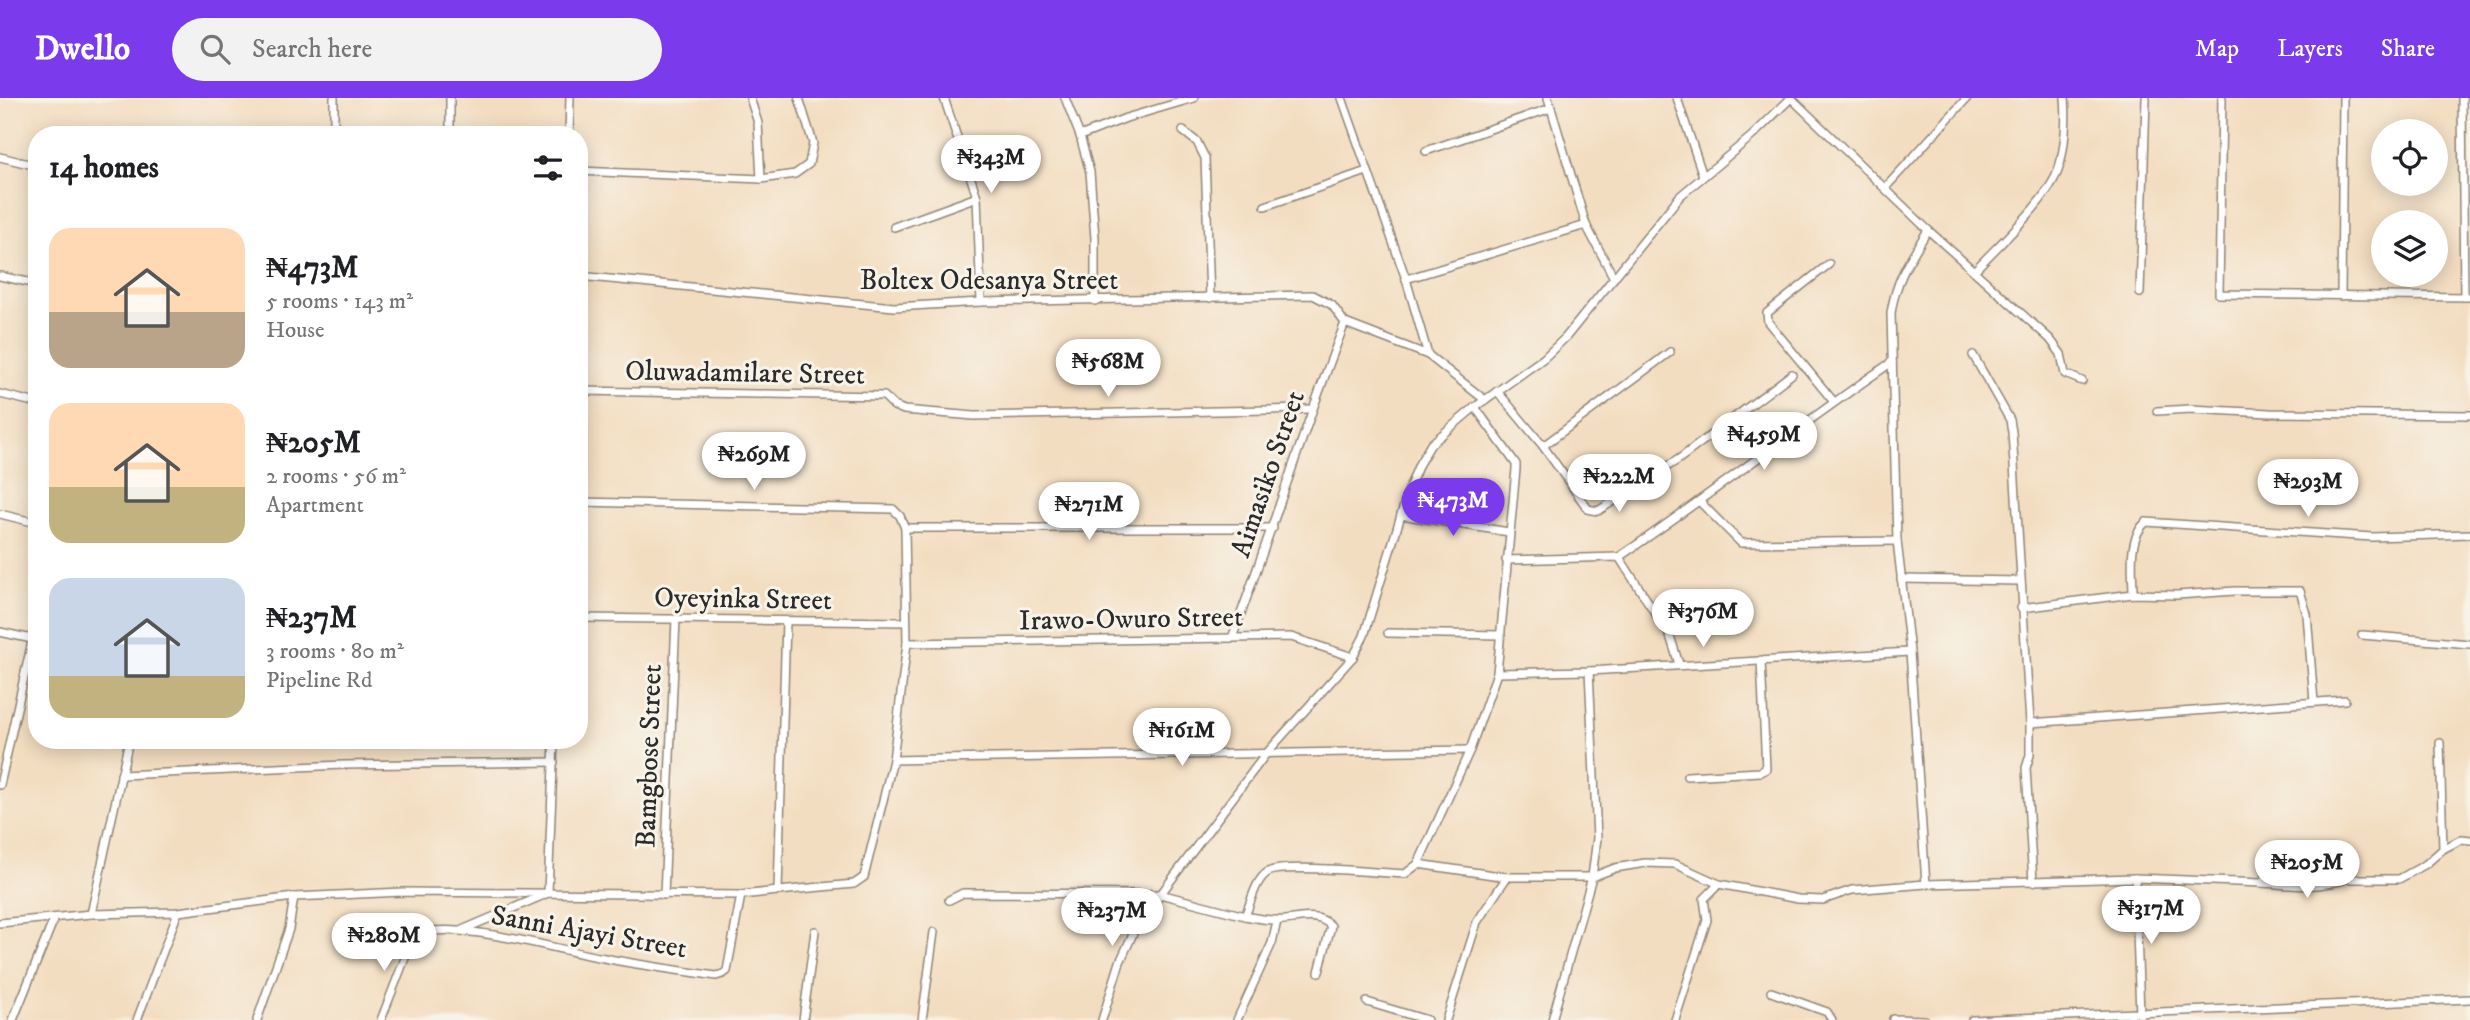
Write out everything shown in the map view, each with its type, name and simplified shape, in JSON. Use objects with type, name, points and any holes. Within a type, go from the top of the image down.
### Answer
[{"type":"street","points":[[334,98],[334,126]]},
{"type":"street","points":[[450,98],[450,126]]},
{"type":"street","points":[[569,126],[570,98]]},
{"type":"street","points":[[750,98],[758,123],[761,180]]},
{"type":"street","points":[[588,171],[761,180],[795,174],[809,164],[813,143],[799,98]]},
{"type":"street","points":[[944,98],[977,197],[981,302]]},
{"type":"street","points":[[1065,98],[1090,172],[1095,238],[1095,301]]},
{"type":"street","points":[[1080,136],[1126,118],[1194,98]]},
{"type":"street","points":[[1342,98],[1406,279],[1428,355]]},
{"type":"street","points":[[1548,98],[1586,225],[1614,278]]},
{"type":"street","points":[[1677,98],[1703,176]]},
{"type":"street","points":[[1101,1020],[1120,962],[1136,927],[1265,754],[1353,657],[1364,636],[1419,464],[1431,444],[1475,407],[1544,358],[1566,337],[1680,196],[1752,136],[1791,98],[1928,230],[2057,346],[2065,374],[2082,381]]},
{"type":"street","points":[[1886,187],[1967,98]]},
{"type":"street","points":[[1974,271],[2045,194],[2059,168],[2066,111],[2065,98]]},
{"type":"street","points":[[2140,293],[2146,98]]},
{"type":"street","points":[[2222,98],[2219,294],[2467,297],[2462,98]]},
{"type":"street","points":[[2341,296],[2343,98]]},
{"type":"street","points":[[1426,151],[1551,108]]},
{"type":"street","points":[[1183,131],[1197,142],[1205,159],[1210,298]]},
{"type":"street","points":[[0,158],[28,164]]},
{"type":"street","points":[[1265,206],[1367,171]]},
{"type":"street","points":[[894,227],[977,197]]},
{"type":"street","points":[[1406,279],[1586,225]]},
{"type":"street","points":[[1926,884],[1910,652],[1897,541],[1891,313],[1900,275],[1928,230]]},
{"type":"street","points":[[1829,264],[1767,313],[1767,317],[1768,322],[1834,402]]},
{"type":"street","points":[[0,276],[28,282]]},
{"type":"street","name":"Boltex Odesanya Street","points":[[588,277],[894,307],[981,302],[1313,295],[1332,305],[1345,323]]},
{"type":"street","points":[[1345,323],[1428,355],[1485,400]]},
{"type":"street","name":"Aimasiko Street","points":[[1232,638],[1273,528],[1311,409],[1345,323]]},
{"type":"street","points":[[1543,446],[1670,352]]},
{"type":"street","points":[[1973,355],[2010,420],[2012,432],[2030,723],[2030,755],[2026,768],[2033,883]]},
{"type":"street","points":[[1506,560],[1619,557],[1700,502],[1892,362]]},
{"type":"street","points":[[1497,391],[1543,446],[1588,509],[1598,511],[1679,459],[1792,374]]},
{"type":"street","name":"Oluwadamilare Street","points":[[588,391],[884,396],[894,406],[904,410],[974,416],[1311,409]]},
{"type":"street","points":[[0,394],[28,401]]},
{"type":"street","points":[[1245,916],[1262,878],[1273,869],[1330,868],[1405,874],[1418,863],[1470,750],[1497,673],[1516,464],[1475,407]]},
{"type":"street","points":[[2157,411],[2470,415]]},
{"type":"street","points":[[0,923],[91,914],[178,912],[294,898],[403,892],[741,895],[853,884],[864,877],[893,760],[907,642],[905,528],[900,516],[893,509],[588,502]]},
{"type":"street","points":[[1700,502],[1741,543],[1897,541]]},
{"type":"street","points":[[0,514],[28,521]]},
{"type":"street","points":[[1401,515],[1509,532]]},
{"type":"street","points":[[2133,594],[2133,539],[2138,528],[2146,522],[2372,537],[2470,534]]},
{"type":"street","points":[[905,528],[1273,528]]},
{"type":"street","points":[[1619,557],[1670,636],[1679,664]]},
{"type":"street","points":[[1901,579],[2020,581]]},
{"type":"street","points":[[2021,608],[2133,594],[2300,591],[2307,614],[2314,702]]},
{"type":"street","name":"Oyeyinka Street","points":[[588,618],[906,622]]},
{"type":"street","name":"Bamgbose Street","points":[[664,895],[676,619]]},
{"type":"street","points":[[778,891],[786,621]]},
{"type":"street","points":[[0,632],[28,638]]},
{"type":"street","points":[[1388,633],[1501,635]]},
{"type":"street","points":[[2362,635],[2470,644]]},
{"type":"street","name":"Irawo-Owuro Street","points":[[907,642],[1291,637],[1353,657]]},
{"type":"street","points":[[1497,673],[1589,671],[1910,652]]},
{"type":"street","points":[[0,785],[28,657]]},
{"type":"street","points":[[1687,776],[1760,772],[1766,769],[1761,660]]},
{"type":"street","points":[[1552,1020],[1592,877],[1597,838],[1589,671]]},
{"type":"street","points":[[2030,723],[2345,700]]},
{"type":"street","points":[[2440,743],[2443,849]]},
{"type":"street","points":[[91,914],[127,749]]},
{"type":"street","points":[[548,893],[554,749]]},
{"type":"street","points":[[893,760],[1105,754],[1470,750]]},
{"type":"street","points":[[121,775],[343,765],[554,762]]},
{"type":"street","points":[[1418,863],[1507,877],[1592,877],[1615,868],[1645,863],[1675,863],[1719,884],[1798,899],[1823,900],[1852,890],[1926,884],[2135,878],[2262,883],[2294,887],[2329,885],[2346,879],[2399,879],[2426,864],[2443,849],[2462,839],[2470,840]]},
{"type":"street","points":[[2262,883],[2270,870],[2282,859],[2292,859],[2346,879]]},
{"type":"street","points":[[1446,1020],[1477,922],[1507,877]]},
{"type":"street","points":[[2135,878],[2140,1014]]},
{"type":"street","points":[[1675,1020],[1707,920],[1704,898],[1719,884]]},
{"type":"street","points":[[462,930],[548,893]]},
{"type":"street","points":[[949,900],[963,893],[1160,894],[1245,916],[1277,921],[1320,919],[1331,926],[1319,972]]},
{"type":"street","name":"Sanni Ajayi Street","points":[[381,1020],[414,935],[421,932],[462,930],[601,958],[716,976],[727,971],[741,895]]},
{"type":"street","points":[[257,1020],[289,929],[294,898]]},
{"type":"street","points":[[137,1020],[178,912]]},
{"type":"street","points":[[13,1020],[54,919]]},
{"type":"street","points":[[1237,1020],[1272,943],[1277,921]]},
{"type":"street","points":[[803,1020],[815,931]]},
{"type":"street","points":[[922,1020],[934,932]]},
{"type":"street","points":[[1771,992],[1827,1012],[1832,1020]]},
{"type":"street","points":[[1972,1020],[2140,1014],[2183,1016],[2470,999]]},
{"type":"street","points":[[1367,1002],[1427,1020]]},
{"type":"street","points":[[1893,1019],[1925,1020]]}]
